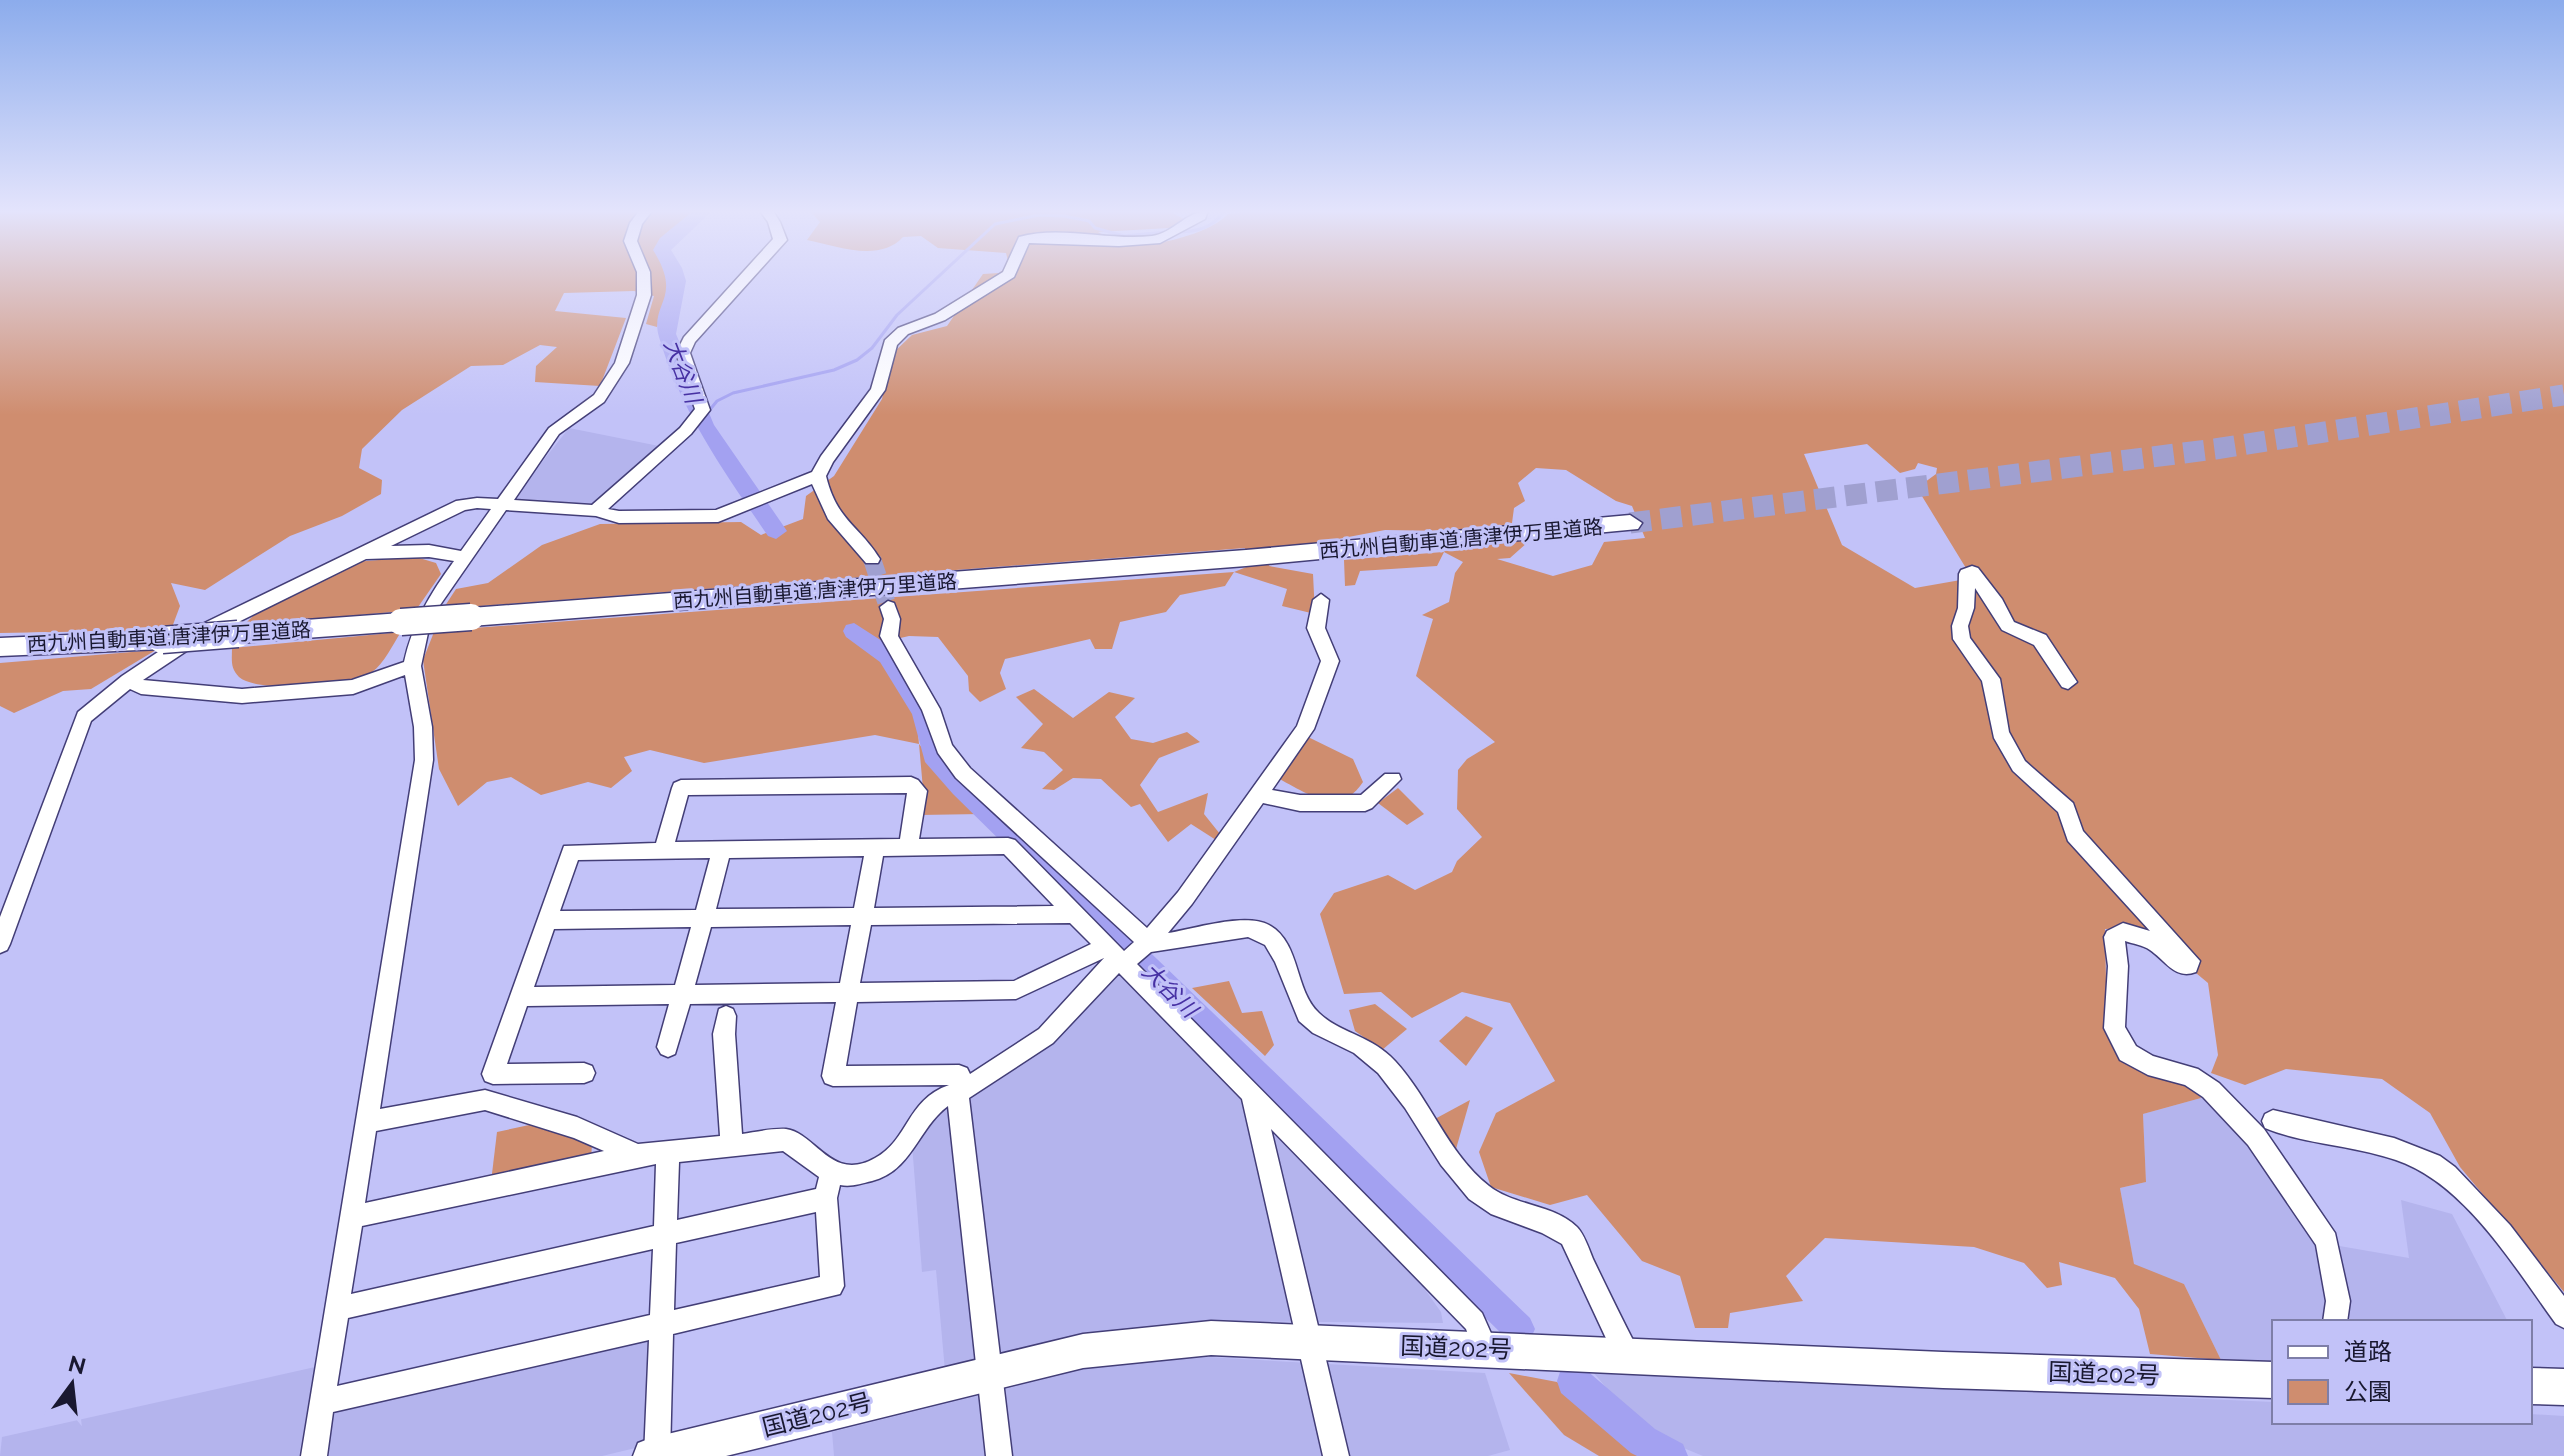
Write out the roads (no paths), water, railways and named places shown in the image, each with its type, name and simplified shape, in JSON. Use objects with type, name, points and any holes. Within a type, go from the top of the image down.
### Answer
[{"type":"highway","name":"西九州自動車道;唐津伊万里道路","points":[[0,647],[162,640],[471,617],[1347,550],[1630,523]]},
{"type":"highway","name":"国道202号","points":[[655,1456],[1083,1351],[1151,1341],[1211,1338],[1943,1370],[2272,1380]]},
{"type":"highway","points":[[2532,1386],[2564,1387]]},
{"type":"street","points":[[314,1456],[424,760],[423,727],[412,666],[419,633],[431,606],[554,431],[567,418],[593,404],[613,382],[644,301],[645,279]]},
{"type":"street","points":[[596,511],[686,431],[705,406],[683,353],[689,340],[745,279]]},
{"type":"street","points":[[872,559],[864,547],[832,519],[822,498],[818,476],[826,460],[878,390],[890,343],[903,331],[940,317],[1001,279]]},
{"type":"street","points":[[0,944],[8,904],[84,717],[128,681],[200,633],[445,511],[477,503],[596,511],[619,517],[718,516],[818,476]]},
{"type":"street","points":[[362,552],[373,555],[429,551],[464,557]]},
{"type":"street","points":[[2068,682],[2040,640],[2008,626],[1996,603],[1972,572],[1967,574],[1966,608],[1960,626],[1962,639],[1991,679],[2000,733],[2019,766],[2066,808],[2075,835],[2190,961],[2189,966],[2183,966],[2154,941],[2123,932],[2114,937],[2118,966],[2114,1028],[2128,1053],[2148,1065],[2190,1076],[2211,1090],[2256,1137],[2327,1241],[2338,1301],[2335,1320]]},
{"type":"street","points":[[352,1217],[637,1155],[786,1140],[831,1172],[850,1176],[881,1168],[904,1147],[925,1113],[939,1099],[962,1091],[1046,1036],[1130,951],[1259,795],[1305,729],[1330,661],[1316,628],[1321,600]]},
{"type":"street","points":[[888,607],[892,619],[889,636],[931,709],[944,748],[963,773],[1130,951],[1252,1095],[1474,1321],[1486,1349]]},
{"type":"street","points":[[128,681],[141,687],[242,696],[353,687],[412,666]]},
{"type":"street","points":[[1259,795],[1300,803],[1365,803],[1392,779]]},
{"type":"street","points":[[663,850],[681,788],[911,785],[918,791],[908,847]]},
{"type":"street","points":[[584,1073],[493,1074],[571,852],[1008,846],[1075,914],[1130,951]]},
{"type":"street","points":[[875,848],[833,1076],[959,1075],[999,1456]]},
{"type":"street","points":[[668,1047],[722,850]]},
{"type":"street","points":[[547,920],[1075,914]]},
{"type":"street","points":[[519,997],[1016,990],[1157,944],[1248,928],[1258,929],[1268,935],[1284,959],[1306,1014],[1332,1035],[1366,1048],[1399,1078],[1478,1192],[1500,1207],[1553,1222],[1570,1236],[1627,1355]]},
{"type":"street","points":[[726,1016],[724,1034],[732,1146]]},
{"type":"street","points":[[1252,1095],[1307,1342],[1336,1456]]},
{"type":"street","points":[[367,1122],[485,1100],[577,1128],[637,1155]]},
{"type":"street","points":[[2273,1121],[2389,1149],[2432,1164],[2452,1178],[2531,1270],[2564,1316]]},
{"type":"street","points":[[655,1456],[668,1152]]},
{"type":"street","points":[[323,1402],[832,1286],[826,1198],[831,1172]]},
{"type":"street","points":[[337,1309],[826,1198]]},
{"type":"waterway","name":"大谷川","points":[[677,279],[667,334],[704,426],[776,531]]},
{"type":"waterway","points":[[704,417],[717,401],[733,393],[834,370],[857,360],[872,348],[897,315],[936,279]]},
{"type":"waterway","name":"大谷川","points":[[854,631],[888,656],[924,712],[934,755],[962,787],[1519,1329]]},
{"type":"waterway","name":"大谷川","points":[[1573,1381],[1643,1441],[1671,1456]]},
{"type":"tunnel","points":[[1630,523],[2215,449],[2564,395]]},
{"type":"tunnel","points":[[872,559],[888,607]]}]
